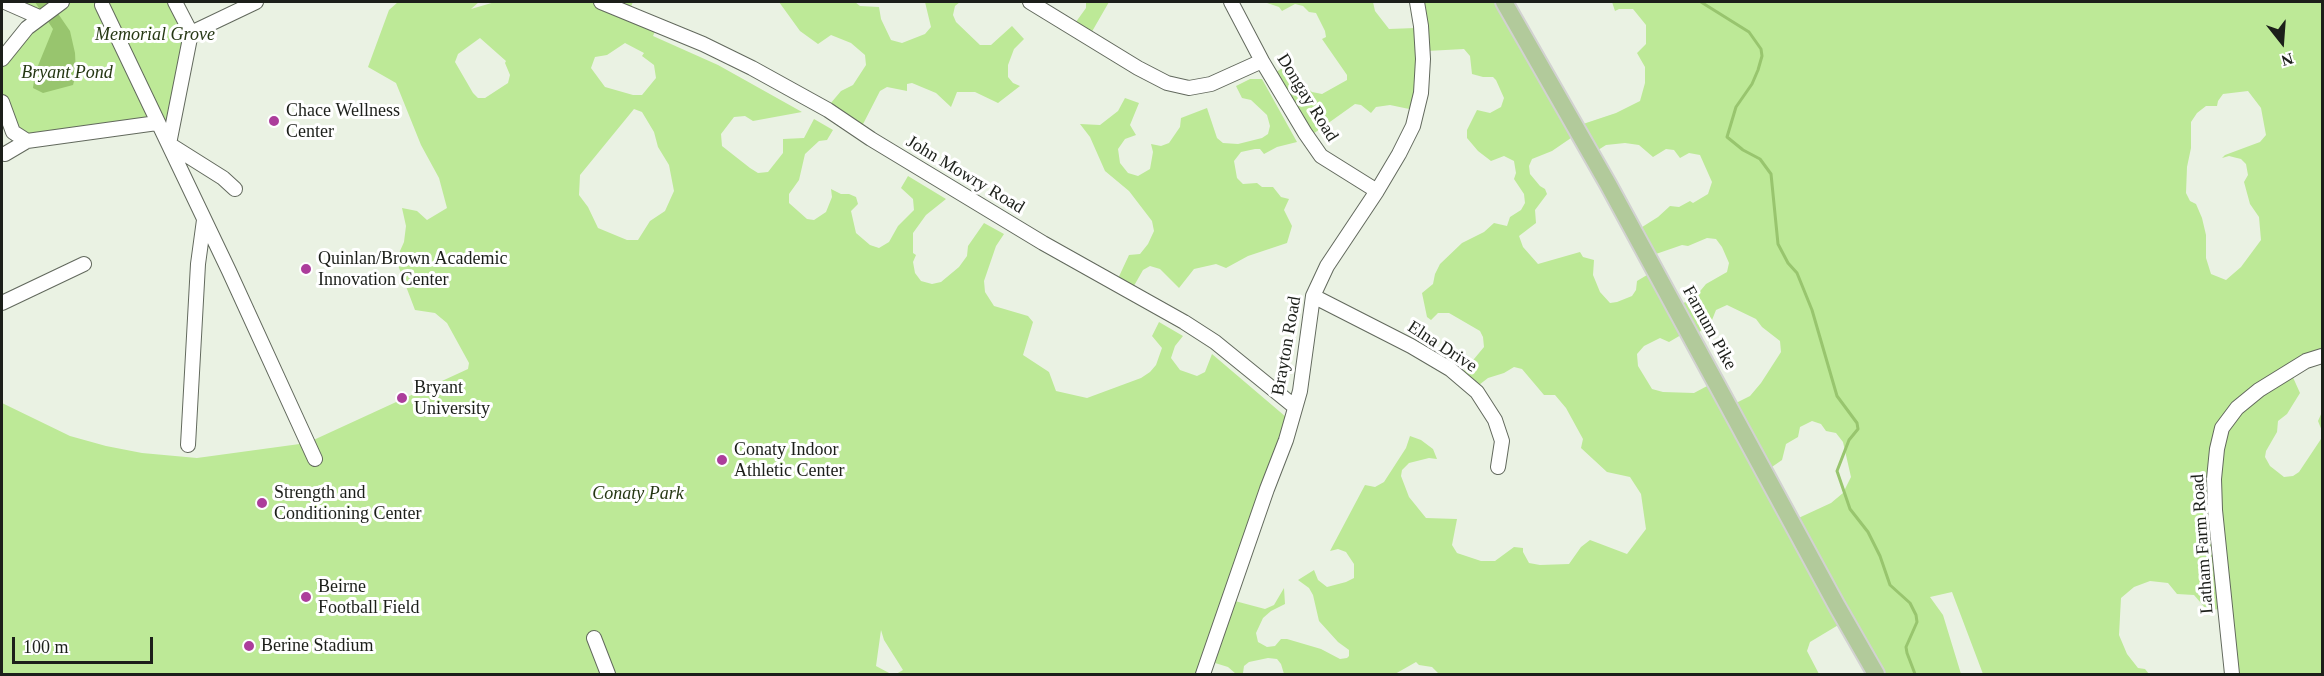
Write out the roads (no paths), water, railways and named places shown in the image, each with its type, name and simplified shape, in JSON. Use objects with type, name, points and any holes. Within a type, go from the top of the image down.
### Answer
[{"type":"main road","name":"Farnum Pike","points":[[1504,2],[1608,184],[1876,675]]},
{"type":"street","points":[[4,2],[39,17]]},
{"type":"street","points":[[169,144],[191,33],[175,2]]},
{"type":"street","points":[[191,33],[256,2]]},
{"type":"street","name":"John Mowry Road","points":[[601,2],[703,44],[752,68],[828,111],[1043,243],[1184,322],[1215,342],[1295,407]]},
{"type":"street","points":[[1030,2],[1138,68],[1167,83],[1189,88],[1211,84],[1262,61]]},
{"type":"street","name":"Dongay Road","points":[[1231,2],[1262,61],[1305,134],[1321,156],[1377,191]]},
{"type":"street","name":"Brayton Road","points":[[1203,675],[1286,440],[1304,368],[1313,296],[1337,250],[1377,191],[1413,126],[1421,93],[1423,59],[1417,2]]},
{"type":"street","points":[[101,3],[140,81],[157,123],[169,144],[315,459]]},
{"type":"street","points":[[2,59],[27,28],[59,4]]},
{"type":"street","points":[[2,102],[13,132],[27,141]]},
{"type":"street","points":[[3,156],[9,134],[9,121]]},
{"type":"street","points":[[3,156],[27,141],[157,123]]},
{"type":"street","points":[[169,144],[223,178],[235,189]]},
{"type":"street","points":[[188,445],[198,264],[204,220]]},
{"type":"street","points":[[2,303],[84,264]]},
{"type":"street","name":"Elna Drive","points":[[1313,296],[1411,346],[1450,369],[1478,392],[1495,420],[1502,441],[1498,467]]},
{"type":"street","name":"Latham Farm Road","points":[[2232,675],[2215,510],[2214,479],[2222,428],[2237,408],[2259,390],[2306,361],[2322,356]]},
{"type":"street","points":[[594,638],[608,675]]},
{"type":"waterway","points":[[1701,2],[1749,32],[1761,49],[1762,56],[1758,70],[1752,84],[1736,107],[1727,137],[1743,150],[1760,159],[1771,174],[1778,244],[1788,263],[1797,273],[1812,310],[1837,396],[1857,423],[1858,429],[1849,440],[1837,471],[1850,509],[1868,532],[1880,556],[1890,585],[1910,603],[1916,615],[1917,622],[1906,647],[1915,674]]},
{"type":"place","name":"Chace Wellness Center","points":[[274,121]]},
{"type":"place","name":"Quinlan/Brown Academic Innovation Center","points":[[306,269]]},
{"type":"place","name":"Bryant University","points":[[402,398]]},
{"type":"place","name":"Conaty Indoor Athletic Center","points":[[722,460]]},
{"type":"place","name":"Strength and Conditioning Center","points":[[262,503]]},
{"type":"place","name":"Beirne Football Field","points":[[306,597]]},
{"type":"place","name":"Berine Stadium","points":[[249,646]]},
{"type":"park label","name":"Memorial Grove","points":[[155,35]]},
{"type":"park label","name":"Bryant Pond","points":[[67,73]]},
{"type":"park label","name":"Conaty Park","points":[[638,494]]}]
